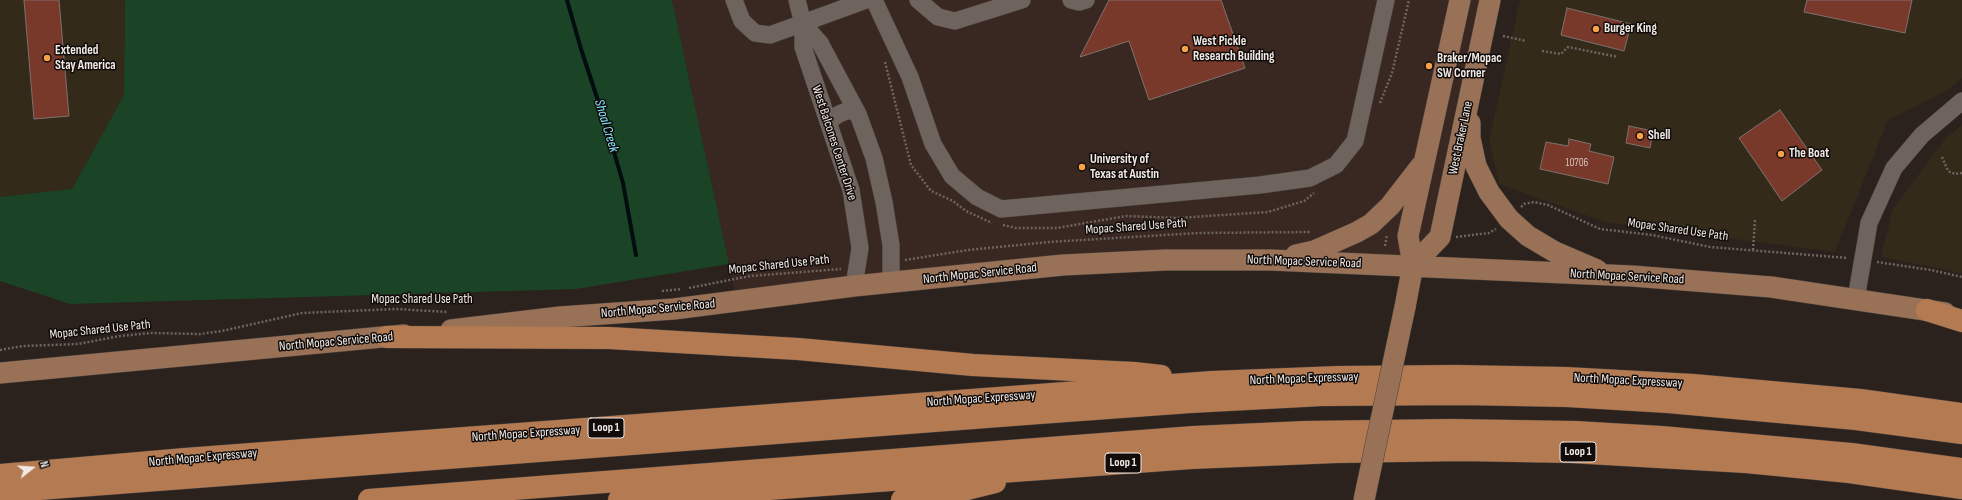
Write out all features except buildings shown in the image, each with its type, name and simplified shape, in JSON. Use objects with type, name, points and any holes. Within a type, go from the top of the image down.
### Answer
[{"type":"highway","points":[[1927,310],[1962,321]]},
{"type":"highway","points":[[388,337],[617,338],[798,349],[973,365],[1134,373],[1212,382]]},
{"type":"highway","name":"North Mopac Expressway","points":[[0,475],[185,459],[1212,382],[1347,377],[1458,376],[1565,378],[1756,390],[1860,400],[1962,414]]},
{"type":"highway","points":[[0,492],[1047,412],[1322,395],[1463,394],[1567,396],[1668,402],[1856,419],[1962,433]]},
{"type":"highway","points":[[369,500],[1163,439],[1305,432],[1450,430],[1575,432],[1645,436],[1851,454],[1962,469]]},
{"type":"highway","name":"Loop 1","points":[[619,500],[1191,458],[1336,452],[1572,452],[1754,463],[1848,472],[1962,488]]},
{"type":"highway","points":[[902,500],[955,492],[1054,468]]},
{"type":"main road","points":[[1364,500],[1413,265],[1408,236],[1460,0]]},
{"type":"main road","name":"West Braker Lane","points":[[1413,265],[1440,237],[1489,1]]},
{"type":"main road","points":[[1470,96],[1470,138],[1476,166],[1489,192],[1509,218],[1528,236],[1555,252],[1609,276]]},
{"type":"main road","points":[[1271,260],[1314,251],[1357,232],[1371,224],[1390,206],[1424,162]]},
{"type":"main road","name":"North Mopac Service Road","points":[[0,373],[388,337],[560,317],[674,309],[850,278],[892,283],[1063,265],[1165,260],[1271,260],[1413,265],[1771,287],[1962,315]]},
{"type":"main road","points":[[0,363],[23,370]]},
{"type":"street","points":[[734,0],[742,21],[755,33],[770,34],[803,24],[866,0]]},
{"type":"street","name":"West Balcones Center Drive","points":[[797,0],[803,24],[803,47],[851,190],[860,248],[850,278]]},
{"type":"street","points":[[874,0],[910,77],[933,144],[952,176],[977,197],[1001,209],[1267,184],[1310,178],[1336,165],[1355,141],[1386,0]]},
{"type":"street","points":[[918,0],[938,18],[955,21],[1022,0]]},
{"type":"street","points":[[1071,0],[1078,2],[1086,0]]},
{"type":"street","name":"West Balcones Center Drive","points":[[803,24],[820,43],[858,114],[874,158],[884,202],[891,245],[892,283]]},
{"type":"street","points":[[1856,299],[1869,223],[1894,168],[1922,136],[1962,101]]},
{"type":"street","points":[[828,122],[839,114],[848,110],[858,114]]},
{"type":"path","points":[[1503,36],[1526,41]]},
{"type":"path","points":[[1542,51],[1561,54],[1568,47],[1618,57]]},
{"type":"path","points":[[1942,157],[1948,171],[1955,174],[1962,173]]},
{"type":"path","name":"Mopac Shared Use Path","points":[[1517,211],[1524,204],[1534,202],[1548,205],[1600,229],[1652,235],[1710,247],[1849,258]]},
{"type":"path","points":[[1752,250],[1755,220]]},
{"type":"path","points":[[1452,238],[1489,233],[1499,228]]},
{"type":"path","name":"Mopac Shared Use Path","points":[[900,260],[968,250],[1049,242],[1198,233],[1272,234],[1314,232]]},
{"type":"path","points":[[1385,246],[1387,235]]},
{"type":"path","points":[[1875,261],[1931,270],[1962,277]]},
{"type":"path","name":"Mopac Shared Use Path","points":[[656,291],[688,288],[750,276],[850,278]]},
{"type":"path","name":"Mopac Shared Use Path","points":[[0,350],[78,344],[143,334],[200,334],[222,331],[302,313],[396,309],[451,312]]},
{"type":"shaded area","points":[[0,0],[125,0],[124,95],[72,189],[0,197]]},
{"type":"shaded area","name":"University of Texas at Austin","points":[[672,0],[1490,0],[1440,237],[1413,265],[1165,260],[737,301]]},
{"type":"shaded area","points":[[1520,0],[1962,0],[1962,78],[1946,91],[1888,120],[1835,252],[1605,222],[1499,184],[1489,141]]},
{"type":"shaded area","points":[[1962,125],[1962,273],[1881,257],[1893,209],[1946,138]]},
{"type":"green space","points":[[125,0],[672,0],[729,264],[576,289],[70,304],[0,281],[0,197],[72,189],[124,95]]},
{"type":"waterway","name":"Shoal Creek","points":[[567,0],[623,183],[636,255]]},
{"type":"place","name":"Burger King","points":[[1596,29]]},
{"type":"place","name":"West Pickle Research Building","points":[[1185,49]]},
{"type":"place","name":"Extended Stay America","points":[[47,58]]},
{"type":"place","name":"Braker/Mopac SW Corner","points":[[1429,66]]},
{"type":"place","name":"Shell","points":[[1640,136]]},
{"type":"place","name":"The Boat","points":[[1781,154]]},
{"type":"place","name":"University of Texas at Austin","points":[[1082,167]]}]
